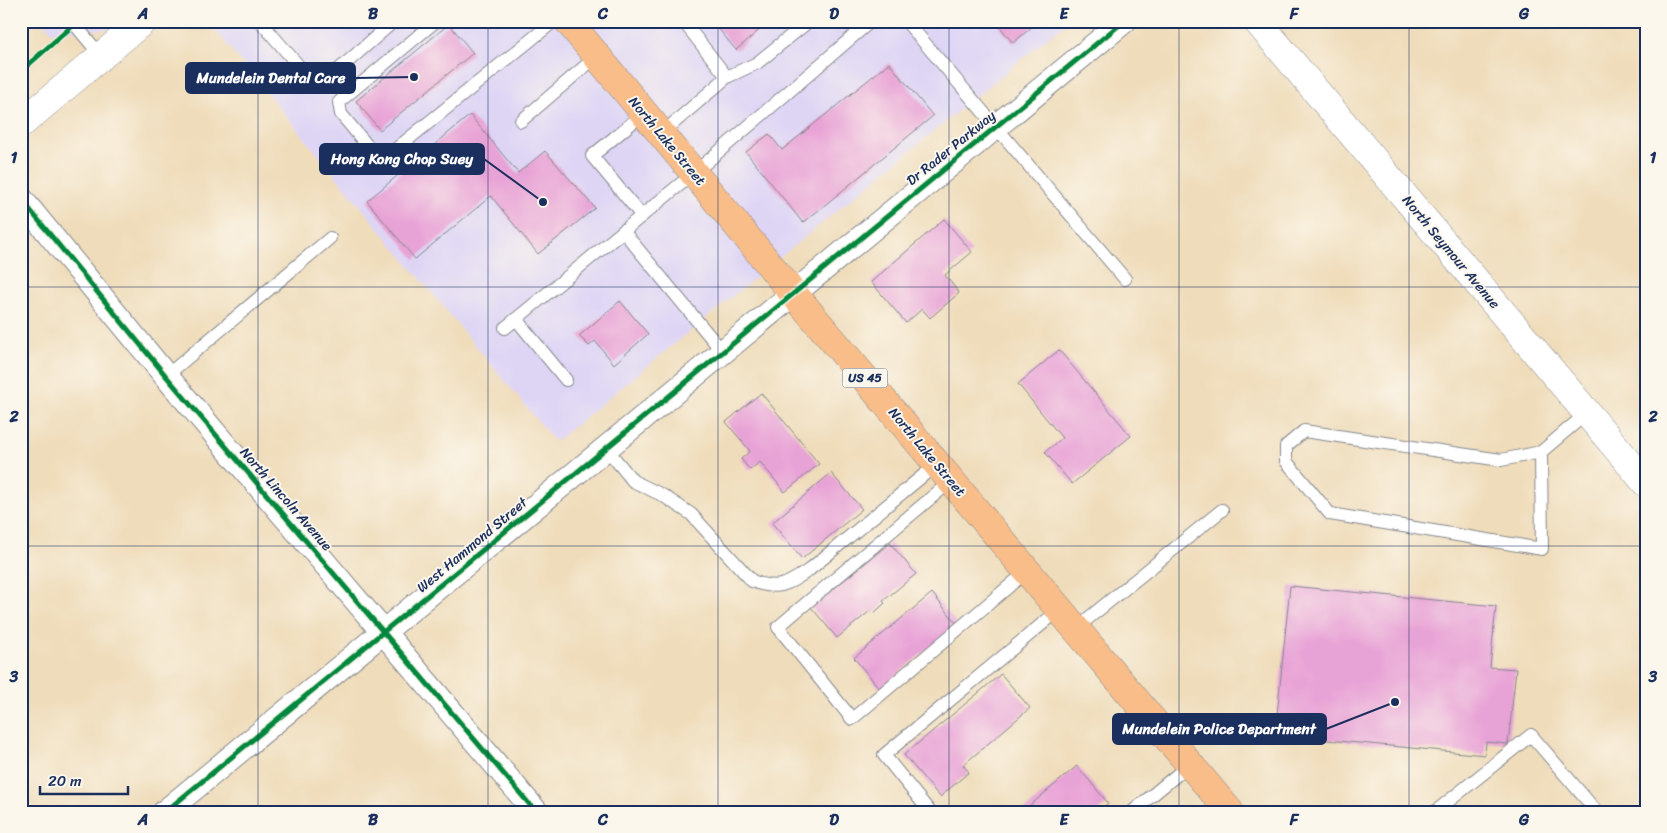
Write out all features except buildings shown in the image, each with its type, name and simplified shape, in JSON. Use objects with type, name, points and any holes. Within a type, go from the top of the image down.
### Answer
[{"type":"main road","name":"North Lake Street","points":[[568,21],[792,293],[1230,812]]},
{"type":"street","points":[[21,124],[143,21]]},
{"type":"street","name":"Dr Rader Parkway","points":[[792,293],[1124,21]]},
{"type":"street","name":"North Seymour Avenue","points":[[1257,21],[1646,482]]},
{"type":"street","name":"North Lincoln Avenue","points":[[21,199],[166,376],[536,812]]},
{"type":"street","name":"West Hammond Street","points":[[165,812],[385,632],[792,293]]},
{"type":"lane","points":[[72,21],[101,56]]},
{"type":"lane","points":[[260,21],[303,72],[319,75],[336,72],[380,26],[394,21]]},
{"type":"lane","points":[[436,21],[339,102],[341,114],[375,155],[385,158],[554,21]]},
{"type":"lane","points":[[683,21],[728,77]]},
{"type":"lane","points":[[661,134],[728,77],[757,63],[809,21]]},
{"type":"lane","points":[[505,328],[694,173],[871,21]]},
{"type":"lane","points":[[906,21],[1125,279]]},
{"type":"lane","points":[[521,121],[597,56]]},
{"type":"lane","points":[[642,216],[592,156],[644,113]]},
{"type":"lane","points":[[623,231],[722,352]]},
{"type":"lane","points":[[166,376],[330,238]]},
{"type":"lane","points":[[516,319],[566,380]]},
{"type":"lane","points":[[1541,452],[1542,549],[1330,514],[1286,461],[1286,446],[1304,432],[1501,460],[1541,452],[1587,413]]},
{"type":"lane","points":[[606,448],[633,482],[662,495],[691,514],[752,581],[765,586],[787,585],[944,473]]},
{"type":"lane","points":[[944,473],[778,627],[852,719],[1027,571]]},
{"type":"lane","points":[[930,812],[884,755],[1067,619],[1222,510]]},
{"type":"lane","points":[[1435,812],[1531,735],[1597,812]]},
{"type":"lane","points":[[1132,812],[1190,764]]},
{"type":"shaded area","points":[[42,21],[1068,21],[555,442],[210,24],[52,32]]},
{"type":"cycle path","points":[[21,71],[78,21]]},
{"type":"cycle path","points":[[165,812],[1124,21]]},
{"type":"cycle path","points":[[21,199],[166,376],[536,812]]},
{"type":"place","name":"Mundelein Dental Care","points":[[414,77]]},
{"type":"place","name":"Hong Kong Chop Suey","points":[[543,202]]},
{"type":"place","name":"Mundelein Police Department","points":[[1395,702]]}]
